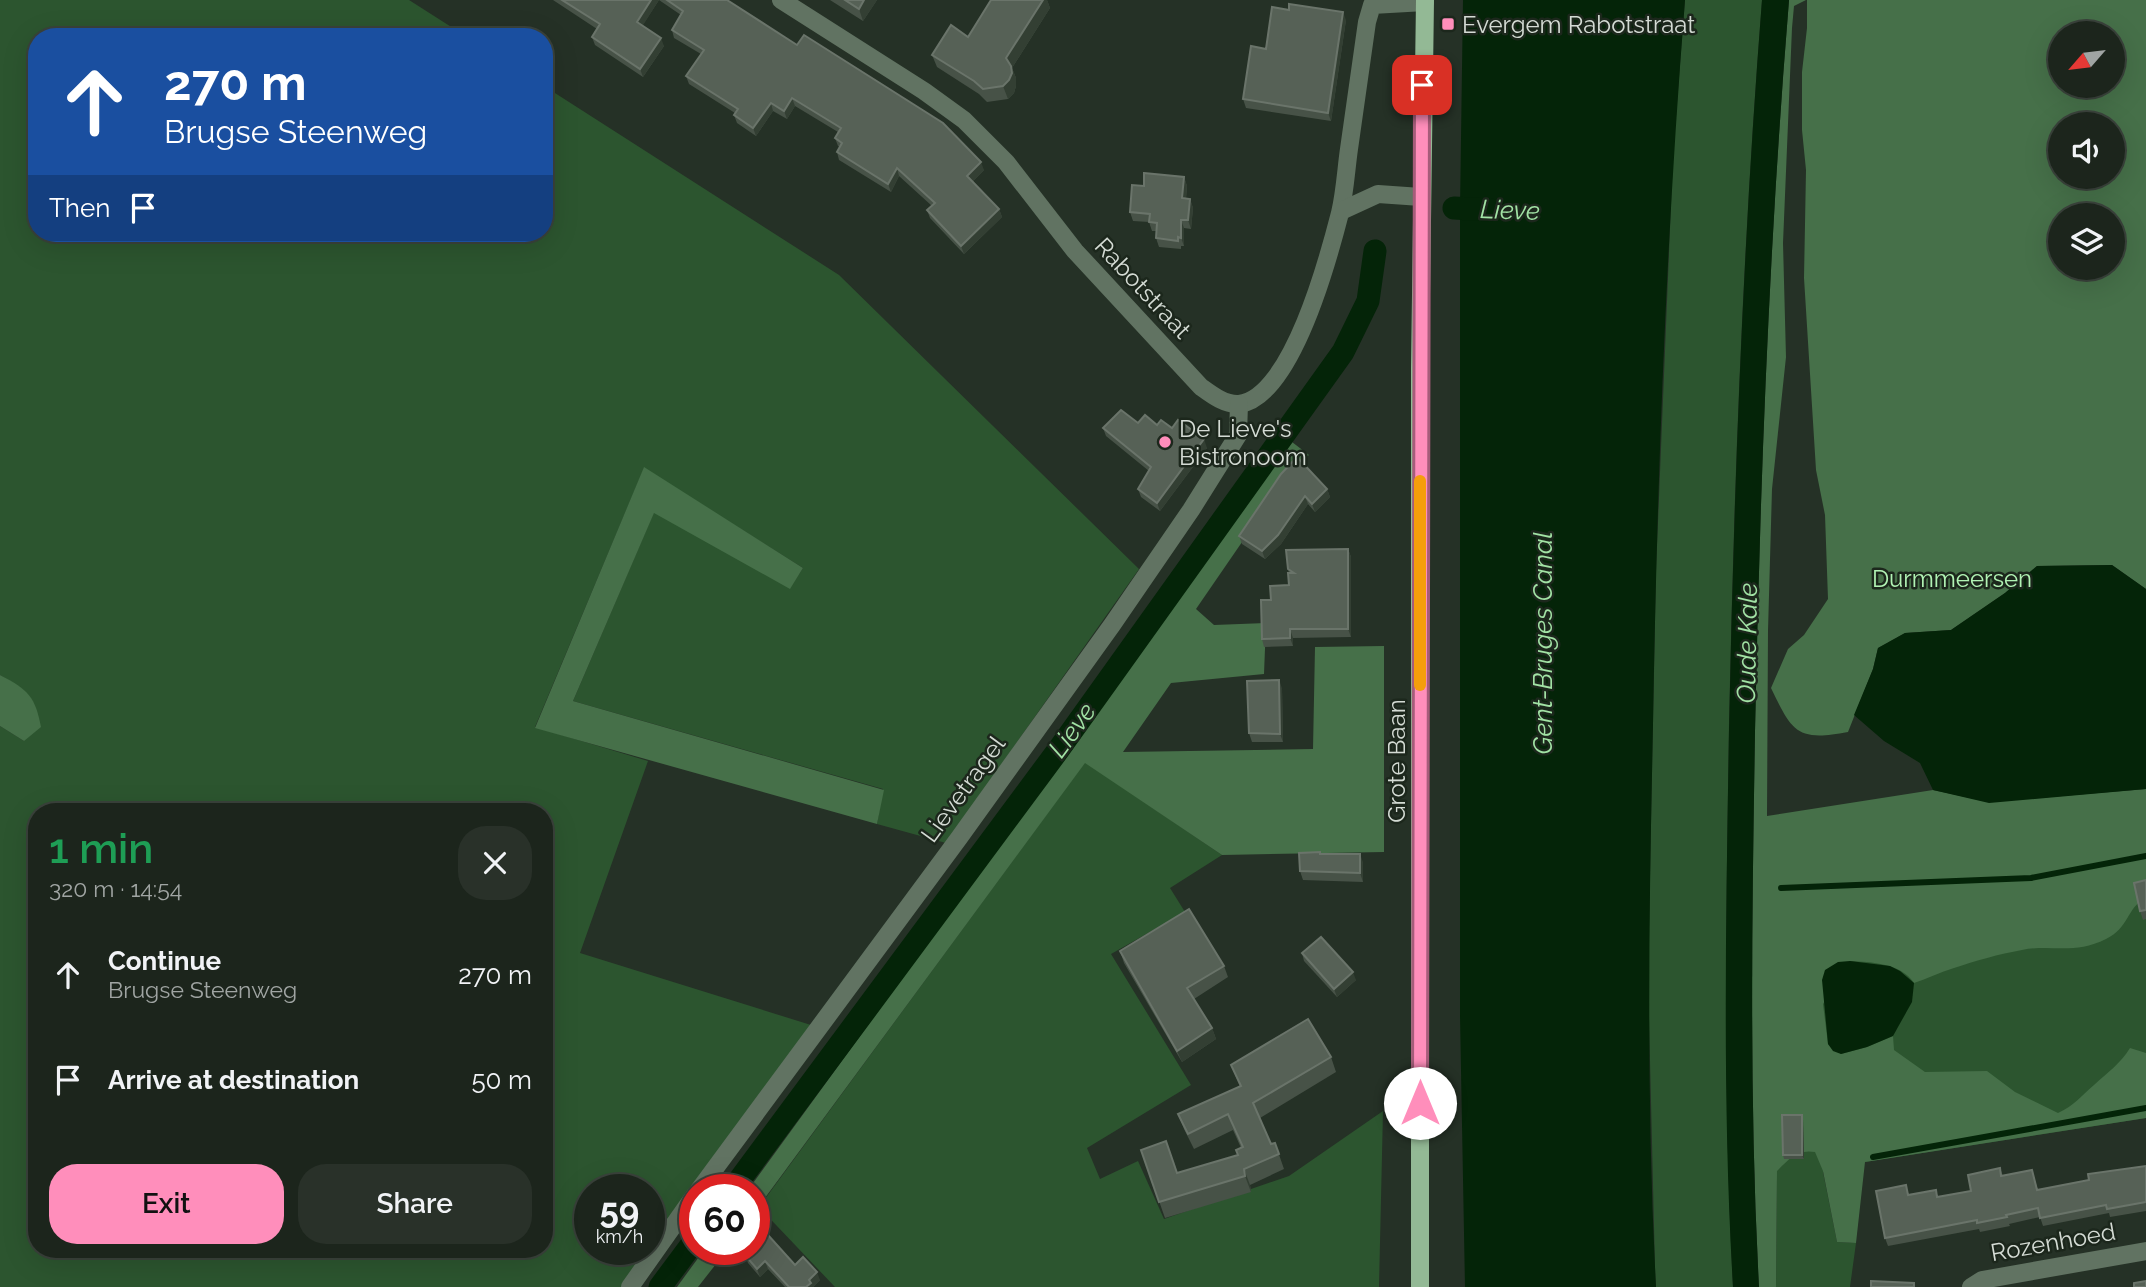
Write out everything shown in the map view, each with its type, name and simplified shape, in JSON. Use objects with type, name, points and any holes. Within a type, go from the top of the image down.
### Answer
[{"type":"main road","name":"Grote Baan","points":[[1420,1287],[1421,197],[1425,1]]},
{"type":"street","name":"Rabotstraat","points":[[781,0],[924,91],[964,120],[1006,162],[1075,251],[1201,387],[1217,398],[1239,404]]},
{"type":"street","points":[[1239,404],[1265,391],[1275,380],[1300,338],[1341,211],[1371,5],[1425,1]]},
{"type":"street","points":[[1341,211],[1378,194],[1421,197]]},
{"type":"street","name":"Lievetragel","points":[[711,1174],[959,838],[1159,556],[1238,435],[1239,404]]},
{"type":"street","points":[[631,1287],[679,1218]]},
{"type":"street","name":"Rozenhoed","points":[[1971,1287],[1982,1280],[2146,1251]]},
{"type":"shaded area","points":[[0,0],[409,0],[453,28],[28,28],[28,242],[553,242],[553,92],[839,275],[1139,569],[946,843],[877,824],[883,789],[573,701],[654,512],[790,588],[803,568],[644,468],[535,727],[648,761],[580,953],[811,1025],[703,1174],[679,1174],[679,1208],[665,1227],[665,1174],[574,1174],[574,1265],[638,1265],[623,1287],[0,1287],[0,726],[24,741],[12,682],[0,675]]},
{"type":"shaded area","points":[[1685,0],[1762,0],[1740,362],[1729,724],[1727,1076],[1733,1287],[1656,1287],[1655,1268],[1648,977],[1656,571],[1673,155]]},
{"type":"shaded area","points":[[1085,762],[1222,855],[1170,888],[1185,912],[1111,954],[1191,1085],[1087,1148],[1100,1179],[1138,1161],[1164,1219],[1289,1176],[1383,1111],[1379,1287],[835,1287],[770,1219],[770,1192]]},
{"type":"shaded area","points":[[2146,860],[2146,1118],[1865,1162],[1823,1172],[1837,1242],[1856,1243],[1850,1287],[1776,1287],[1777,1182],[1751,977]]},
{"type":"green space","points":[[1789,0],[1806,0],[1794,6],[1792,28],[1783,243],[1786,357],[1772,489],[1767,816],[1933,790],[1989,802],[2146,789],[2146,897],[2139,902],[2114,935],[2084,947],[2033,948],[1996,956],[1914,983],[1894,968],[1876,963],[1850,961],[1823,1004],[1828,1044],[1841,1054],[1893,1036],[1894,1050],[1925,1072],[1987,1071],[2015,1092],[2058,1113],[2069,1107],[2118,1063],[2130,1048],[2146,1053],[2146,1118],[1865,1162],[1856,1243],[1837,1242],[1823,1171],[1815,1152],[1798,1154],[1777,1171],[1776,1287],[1759,1287],[1752,1009],[1757,640],[1771,274]]},
{"type":"green space","name":"Durmmeersen","points":[[1807,0],[2146,0],[2146,589],[2112,565],[2037,566],[2005,593],[1951,630],[1905,633],[1878,648],[1873,669],[1848,732],[1831,735],[1806,734],[1798,730],[1785,714],[1771,688],[1788,649],[1804,635],[1828,599],[1825,515],[1816,470],[1804,278],[1806,170],[1802,130],[1802,72]]},
{"type":"green space","points":[[1292,442],[1309,455],[1295,465],[1196,609],[1214,625],[1266,623],[1264,674],[1171,683],[1123,752],[1313,749],[1315,647],[1384,646],[1384,852],[1222,855],[1085,763],[770,1191],[770,1174],[760,1174]]},
{"type":"green space","points":[[644,467],[803,568],[790,589],[654,513],[573,701],[884,790],[877,824],[535,728]]},
{"type":"green space","points":[[0,675],[24,690],[36,708],[41,727],[24,741],[0,726]]},
{"type":"green space","points":[[693,1265],[715,1265],[698,1287],[677,1287]]},
{"type":"water","name":"Gent-Bruges Canal","points":[[1463,0],[1685,0],[1668,271],[1655,634],[1649,1006],[1656,1287],[1465,1287],[1460,1015],[1460,209]]},
{"type":"water","name":"Oude Kale","points":[[1762,0],[1789,0],[1771,274],[1757,640],[1752,1009],[1759,1287],[1733,1287],[1726,1079],[1729,731],[1740,365]]},
{"type":"water","points":[[2112,565],[2146,589],[2146,789],[1989,803],[1933,790],[1920,763],[1884,741],[1854,715],[1873,669],[1878,648],[1905,633],[1951,630],[2005,593],[2037,566]]},
{"type":"water","points":[[1838,962],[1890,966],[1914,983],[1912,1002],[1893,1036],[1841,1054],[1833,1051],[1828,1044],[1822,980],[1825,970]]},
{"type":"building","points":[[562,0],[651,0],[637,22],[661,38],[640,69],[592,37],[600,24]]},
{"type":"building","points":[[667,0],[727,0],[797,45],[804,35],[943,123],[981,162],[967,176],[999,209],[961,246],[927,210],[935,203],[897,168],[888,184],[837,152],[842,143],[835,138],[841,128],[792,98],[784,111],[771,103],[753,128],[734,115],[738,109],[686,76],[704,50],[672,30],[683,11]]},
{"type":"building","points":[[845,0],[864,0],[859,9]]},
{"type":"building","points":[[991,0],[1043,0],[1006,58],[1012,73],[1009,80],[1003,86],[983,89],[932,55],[951,25],[968,37]]},
{"type":"building","points":[[1289,4],[1343,12],[1328,113],[1243,99],[1251,46],[1266,49],[1272,7],[1289,10]]},
{"type":"building","points":[[1144,173],[1184,177],[1182,198],[1190,199],[1188,220],[1181,220],[1181,238],[1178,237],[1178,241],[1156,238],[1157,223],[1149,222],[1150,214],[1130,212],[1132,185],[1144,186]]},
{"type":"building","points":[[1121,410],[1138,423],[1145,415],[1157,425],[1161,420],[1172,428],[1178,420],[1204,439],[1157,503],[1138,489],[1151,467],[1103,428]]},
{"type":"building","points":[[1297,457],[1327,489],[1312,504],[1305,496],[1278,535],[1262,551],[1239,536],[1281,474]]},
{"type":"building","points":[[1348,549],[1348,629],[1290,629],[1290,638],[1262,639],[1261,600],[1271,600],[1270,586],[1289,585],[1288,573],[1294,573],[1288,569],[1286,550]]},
{"type":"building","points":[[1279,680],[1280,734],[1249,733],[1247,681]]},
{"type":"building","points":[[1299,853],[1360,854],[1360,873],[1300,871]]},
{"type":"building","points":[[2146,880],[2146,910],[2140,911],[2134,883]]},
{"type":"building","points":[[1189,909],[1224,966],[1187,988],[1212,1028],[1177,1051],[1120,951]]},
{"type":"building","points":[[1321,937],[1353,972],[1334,989],[1302,953]]},
{"type":"building","points":[[1308,1019],[1331,1057],[1253,1103],[1271,1144],[1275,1143],[1279,1154],[1244,1169],[1245,1176],[1159,1202],[1141,1150],[1166,1141],[1177,1173],[1238,1155],[1236,1150],[1243,1147],[1228,1114],[1188,1134],[1178,1114],[1241,1086],[1231,1065]]},
{"type":"building","points":[[1782,1115],[1802,1115],[1802,1155],[1783,1155]]},
{"type":"building","points":[[2146,1166],[2146,1202],[2107,1209],[2106,1205],[2040,1218],[2038,1208],[1977,1223],[1977,1220],[1885,1238],[1876,1191],[1906,1185],[1908,1195],[1936,1190],[1937,1197],[1971,1191],[1968,1175],[2000,1168],[2001,1176],[2032,1170],[2037,1190],[2089,1180],[2088,1174]]},
{"type":"building","points":[[770,1237],[795,1265],[803,1257],[817,1272],[806,1287],[789,1287],[769,1265]]},
{"type":"building","points":[[1871,1281],[1914,1283],[1914,1287],[1871,1287]]},
{"type":"building","points":[[2146,1281],[2146,1287],[2134,1287],[2134,1283]]},
{"type":"waterway","name":"Lieve","points":[[1454,208],[1490,210]]},
{"type":"waterway","name":"Lieve","points":[[744,1174],[1059,749],[1343,352],[1368,301],[1375,251]]},
{"type":"waterway","points":[[1781,888],[2031,878],[2146,856]]},
{"type":"waterway","points":[[1873,1157],[2146,1108]]},
{"type":"waterway","name":"Lieve","points":[[660,1287],[679,1261]]},
{"type":"slow traffic","points":[[1420,481],[1420,685]]},
{"type":"place","name":"Evergem Rabotstraat","points":[[1448,24]]},
{"type":"place","name":"De Lieve's Bistronoom","points":[[1165,442]]},
{"type":"route","points":[[1420,1103],[1422,85]]}]
